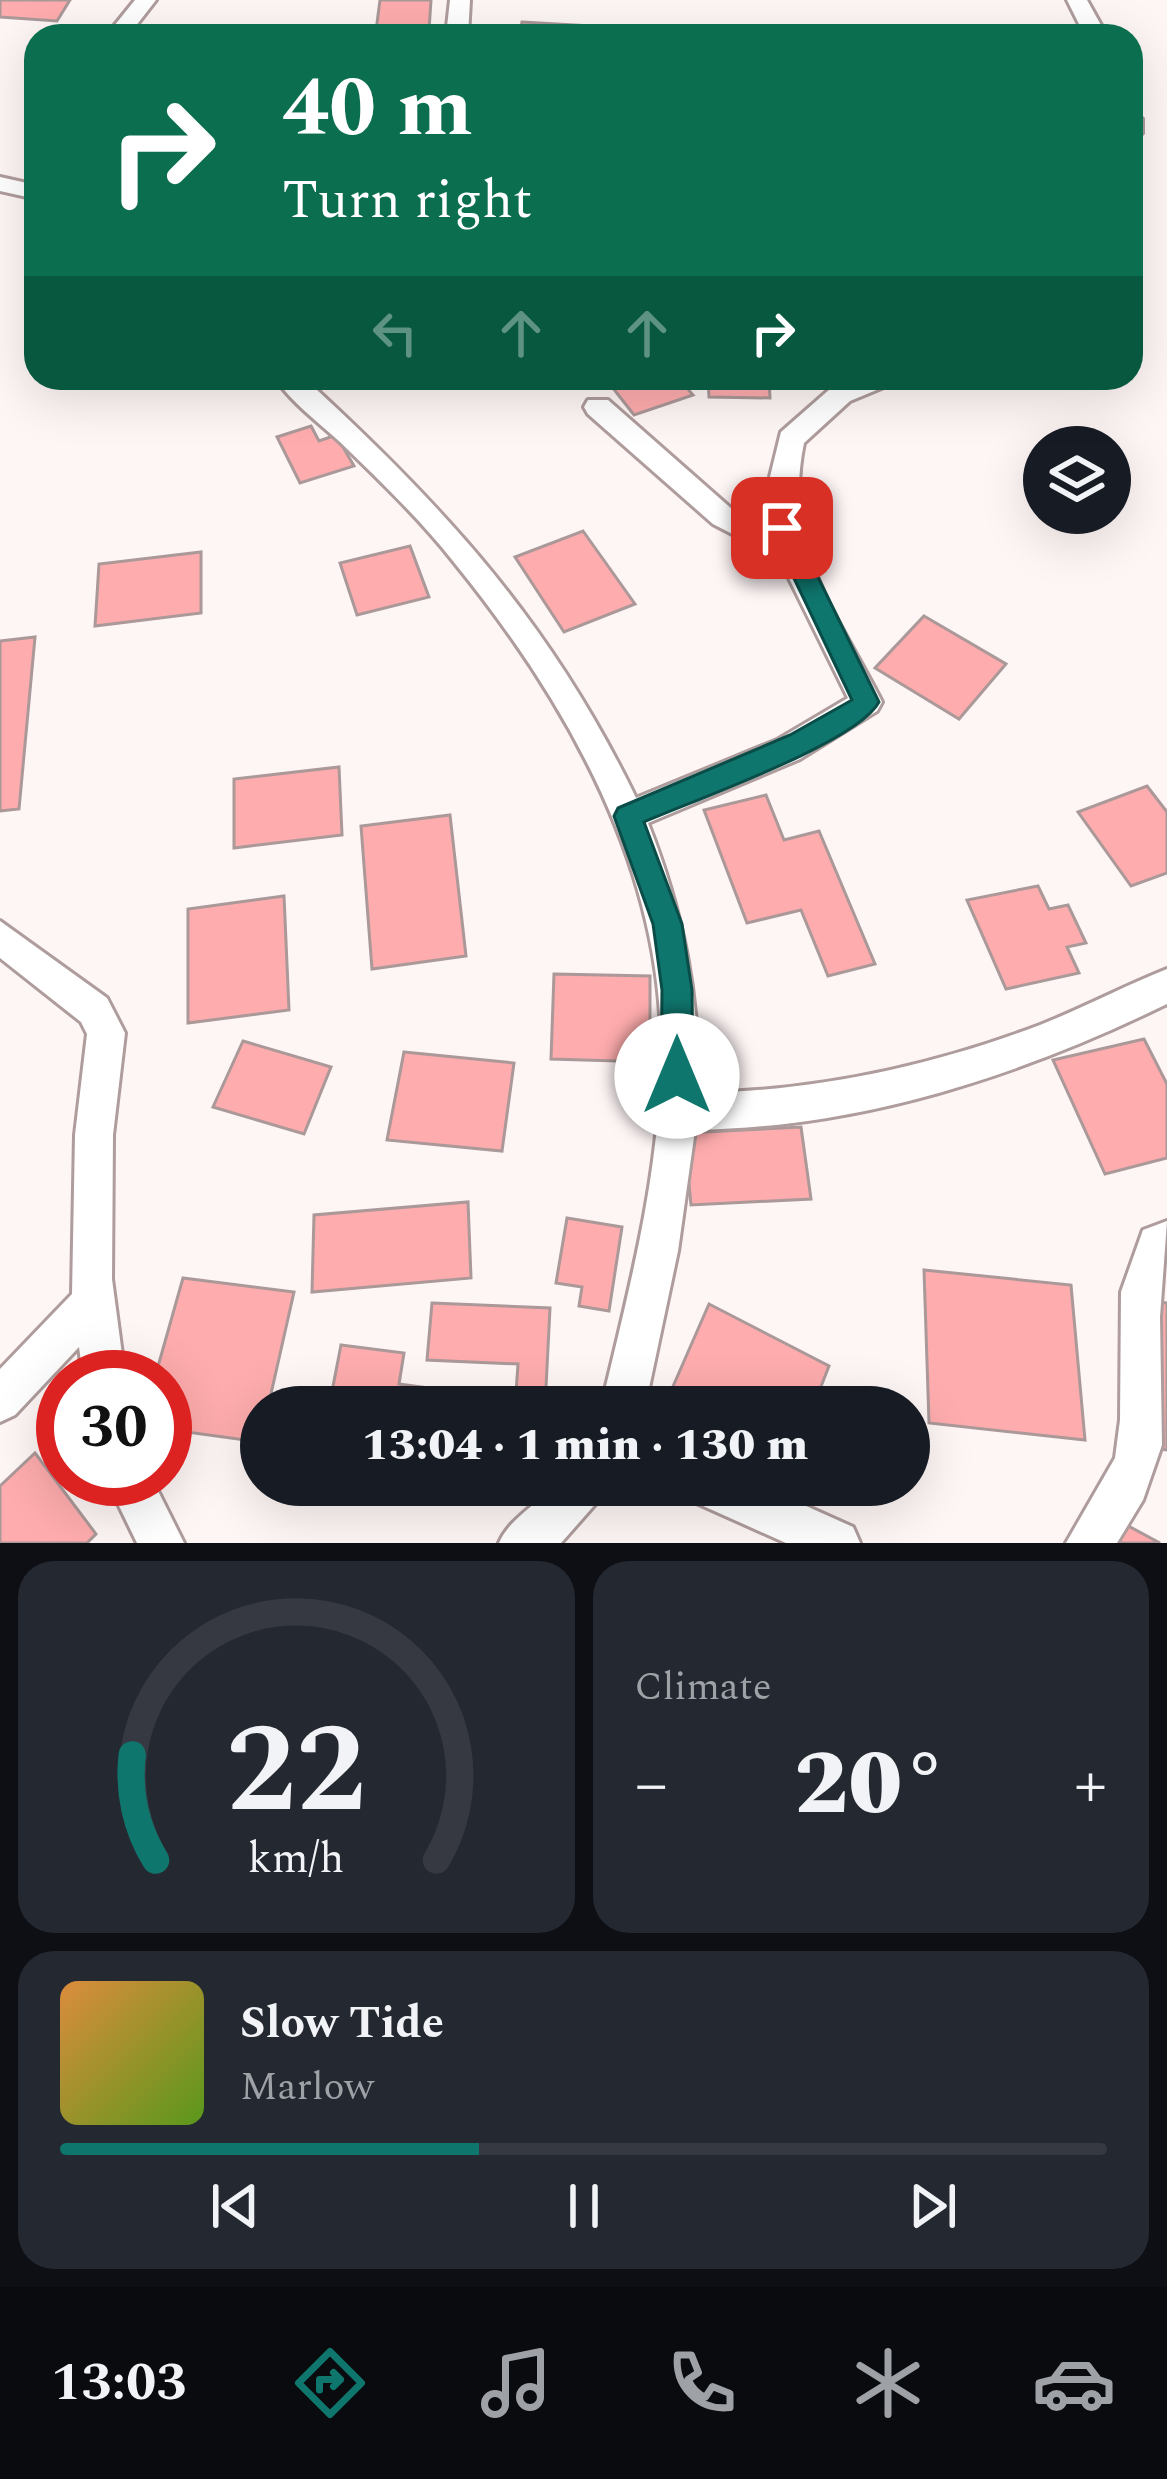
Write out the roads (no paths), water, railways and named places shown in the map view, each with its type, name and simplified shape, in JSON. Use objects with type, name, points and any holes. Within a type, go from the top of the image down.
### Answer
[{"type":"street","points":[[127,24],[146,0]]},
{"type":"street","points":[[300,390],[462,551],[562,691],[628,816],[667,924],[677,990],[676,1112],[650,1285],[627,1386]]},
{"type":"street","points":[[628,816],[799,743],[855,715],[866,702],[782,528],[791,439],[840,395],[852,390]]},
{"type":"street","points":[[598,407],[723,517],[790,551]]},
{"type":"street","points":[[0,937],[94,1010],[106,1033],[94,1135],[94,1301],[100,1350]]},
{"type":"street","points":[[676,1112],[768,1110],[897,1087],[1076,1031],[1167,986]]},
{"type":"street","points":[[1089,1543],[1113,1510],[1140,1448],[1139,1298],[1144,1268],[1157,1244],[1167,1241]]},
{"type":"street","points":[[0,1400],[94,1301]]},
{"type":"street","points":[[142,1506],[161,1543]]},
{"type":"street","points":[[522,1543],[551,1523],[565,1506]]},
{"type":"street","points":[[755,1506],[837,1543]]}]
